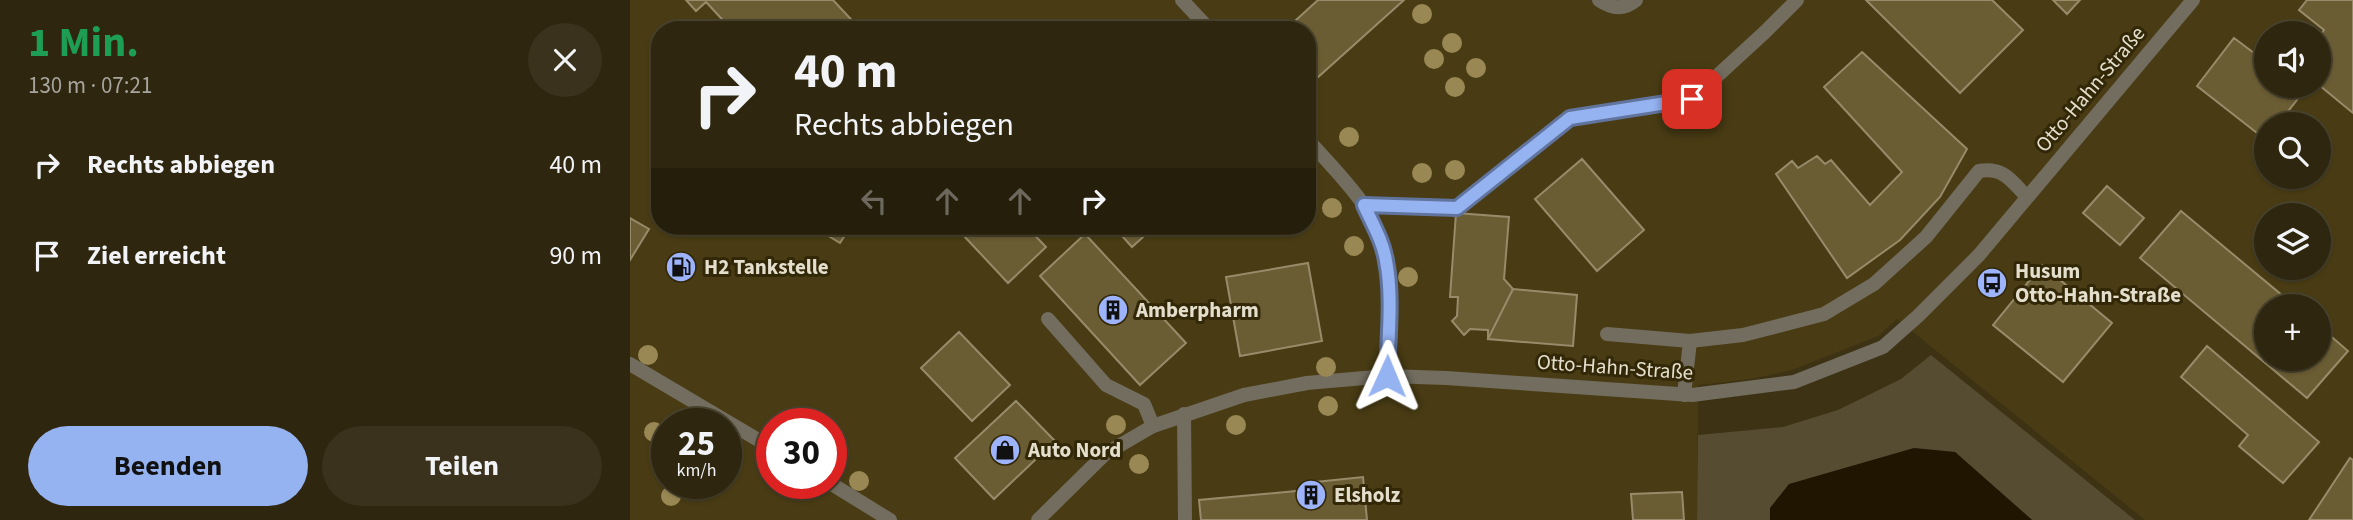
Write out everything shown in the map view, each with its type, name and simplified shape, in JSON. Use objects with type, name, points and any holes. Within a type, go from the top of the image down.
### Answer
[{"type":"street","points":[[1182,0],[1202,21]]},
{"type":"street","points":[[1600,0],[1608,6],[1621,8],[1636,0]]},
{"type":"street","points":[[1364,205],[1457,208],[1570,118],[1692,99],[1797,0]]},
{"type":"street","name":"Otto-Hahn-Straße","points":[[1038,520],[1105,454],[1153,426],[1244,395],[1307,383],[1387,376],[1684,395],[1794,382],[1883,347],[1979,255],[2193,0]]},
{"type":"street","points":[[1316,149],[1364,205],[1378,233],[1386,261],[1387,376]]},
{"type":"street","points":[[1607,334],[1690,341],[1743,335],[1824,314],[1874,284],[1926,237],[1979,171],[1992,169],[2007,176],[2026,196]]},
{"type":"street","points":[[1048,319],[1106,385],[1144,404],[1153,426]]},
{"type":"street","points":[[1684,395],[1690,341]]},
{"type":"street","points":[[630,364],[756,438]]},
{"type":"street","points":[[1184,414],[1185,520]]},
{"type":"street","points":[[847,493],[890,520]]},
{"type":"shaded area","points":[[630,0],[2353,0],[2353,520],[2145,520],[1897,319],[1878,336],[1792,370],[1751,379],[1698,385],[1697,520],[630,520]]},
{"type":"shaded area","points":[[1931,355],[2135,520],[2032,520],[1955,452],[1770,508],[1770,520],[1697,520],[1698,435],[1783,427],[1838,410],[1901,379]]},
{"type":"shaded area","points":[[1914,448],[1955,452],[2032,520],[1770,520],[1770,508],[1789,484]]},
{"type":"building","points":[[686,0],[833,0],[853,21],[724,21],[706,2],[696,11]]},
{"type":"building","points":[[1318,0],[1404,0],[1317,78],[1316,21],[1295,21]]},
{"type":"building","points":[[1866,0],[1992,0],[2023,30],[1960,93]]},
{"type":"building","points":[[2053,0],[2080,0],[2067,14]]},
{"type":"building","points":[[2307,0],[2353,0],[2353,113],[2331,95],[2331,21],[2313,21],[2299,10]]},
{"type":"building","points":[[2234,38],[2254,53],[2254,98],[2298,98],[2287,112],[2254,112],[2254,131],[2197,86]]},
{"type":"building","points":[[1862,52],[1967,149],[1940,197],[1900,240],[1847,278],[1776,174],[1792,161],[1798,168],[1817,156],[1825,164],[1831,160],[1870,205],[1902,172],[1824,87]]},
{"type":"building","points":[[1582,159],[1644,230],[1597,271],[1535,199]]},
{"type":"building","points":[[2107,186],[2144,218],[2120,245],[2083,213]]},
{"type":"building","points":[[2181,211],[2254,272],[2254,280],[2264,280],[2281,294],[2254,294],[2254,354],[2140,258]]},
{"type":"building","points":[[1456,213],[1509,217],[1504,279],[1513,289],[1488,339],[1488,330],[1470,329],[1464,335],[1452,321],[1457,316],[1458,297],[1450,297]]},
{"type":"building","points":[[630,218],[649,229],[630,260]]},
{"type":"building","points":[[827,235],[845,235],[840,243]]},
{"type":"building","points":[[963,235],[1035,235],[1046,247],[1008,283]]},
{"type":"building","name":"Amberpharm","points":[[1086,235],[1186,343],[1140,385],[1040,276]]},
{"type":"building","points":[[1121,235],[1145,235],[1132,247]]},
{"type":"building","points":[[1308,263],[1322,341],[1240,356],[1226,277]]},
{"type":"building","points":[[2042,265],[2112,323],[2063,382],[1993,325]]},
{"type":"building","points":[[1513,289],[1577,295],[1573,346],[1488,339]]},
{"type":"building","points":[[959,332],[1010,385],[972,421],[921,368]]},
{"type":"building","points":[[2331,336],[2348,351],[2331,370]]},
{"type":"building","points":[[2207,346],[2319,442],[2283,483],[2239,446],[2248,435],[2181,377]]},
{"type":"building","points":[[2275,371],[2331,371],[2307,398]]},
{"type":"building","name":"Auto Nord","points":[[1016,401],[1055,441],[994,499],[955,458]]},
{"type":"building","points":[[2350,458],[2353,460],[2353,520],[2309,520]]},
{"type":"building","name":"Elsholz","points":[[1363,477],[1367,520],[1201,520],[1199,500],[1317,489],[1316,482]]},
{"type":"building","points":[[1682,492],[1684,520],[1633,520],[1631,494]]},
{"type":"place","name":"H2 Tankstelle","points":[[681,267]]},
{"type":"place","name":"Husum Otto-Hahn-Straße","points":[[1992,283]]},
{"type":"place","name":"Amberpharm","points":[[1113,310]]},
{"type":"place","name":"Auto Nord","points":[[1005,450]]},
{"type":"place","name":"Elsholz","points":[[1311,495]]},
{"type":"route","points":[[1387,376],[1386,261],[1378,233],[1364,205],[1457,208],[1570,118],[1692,99]]}]
